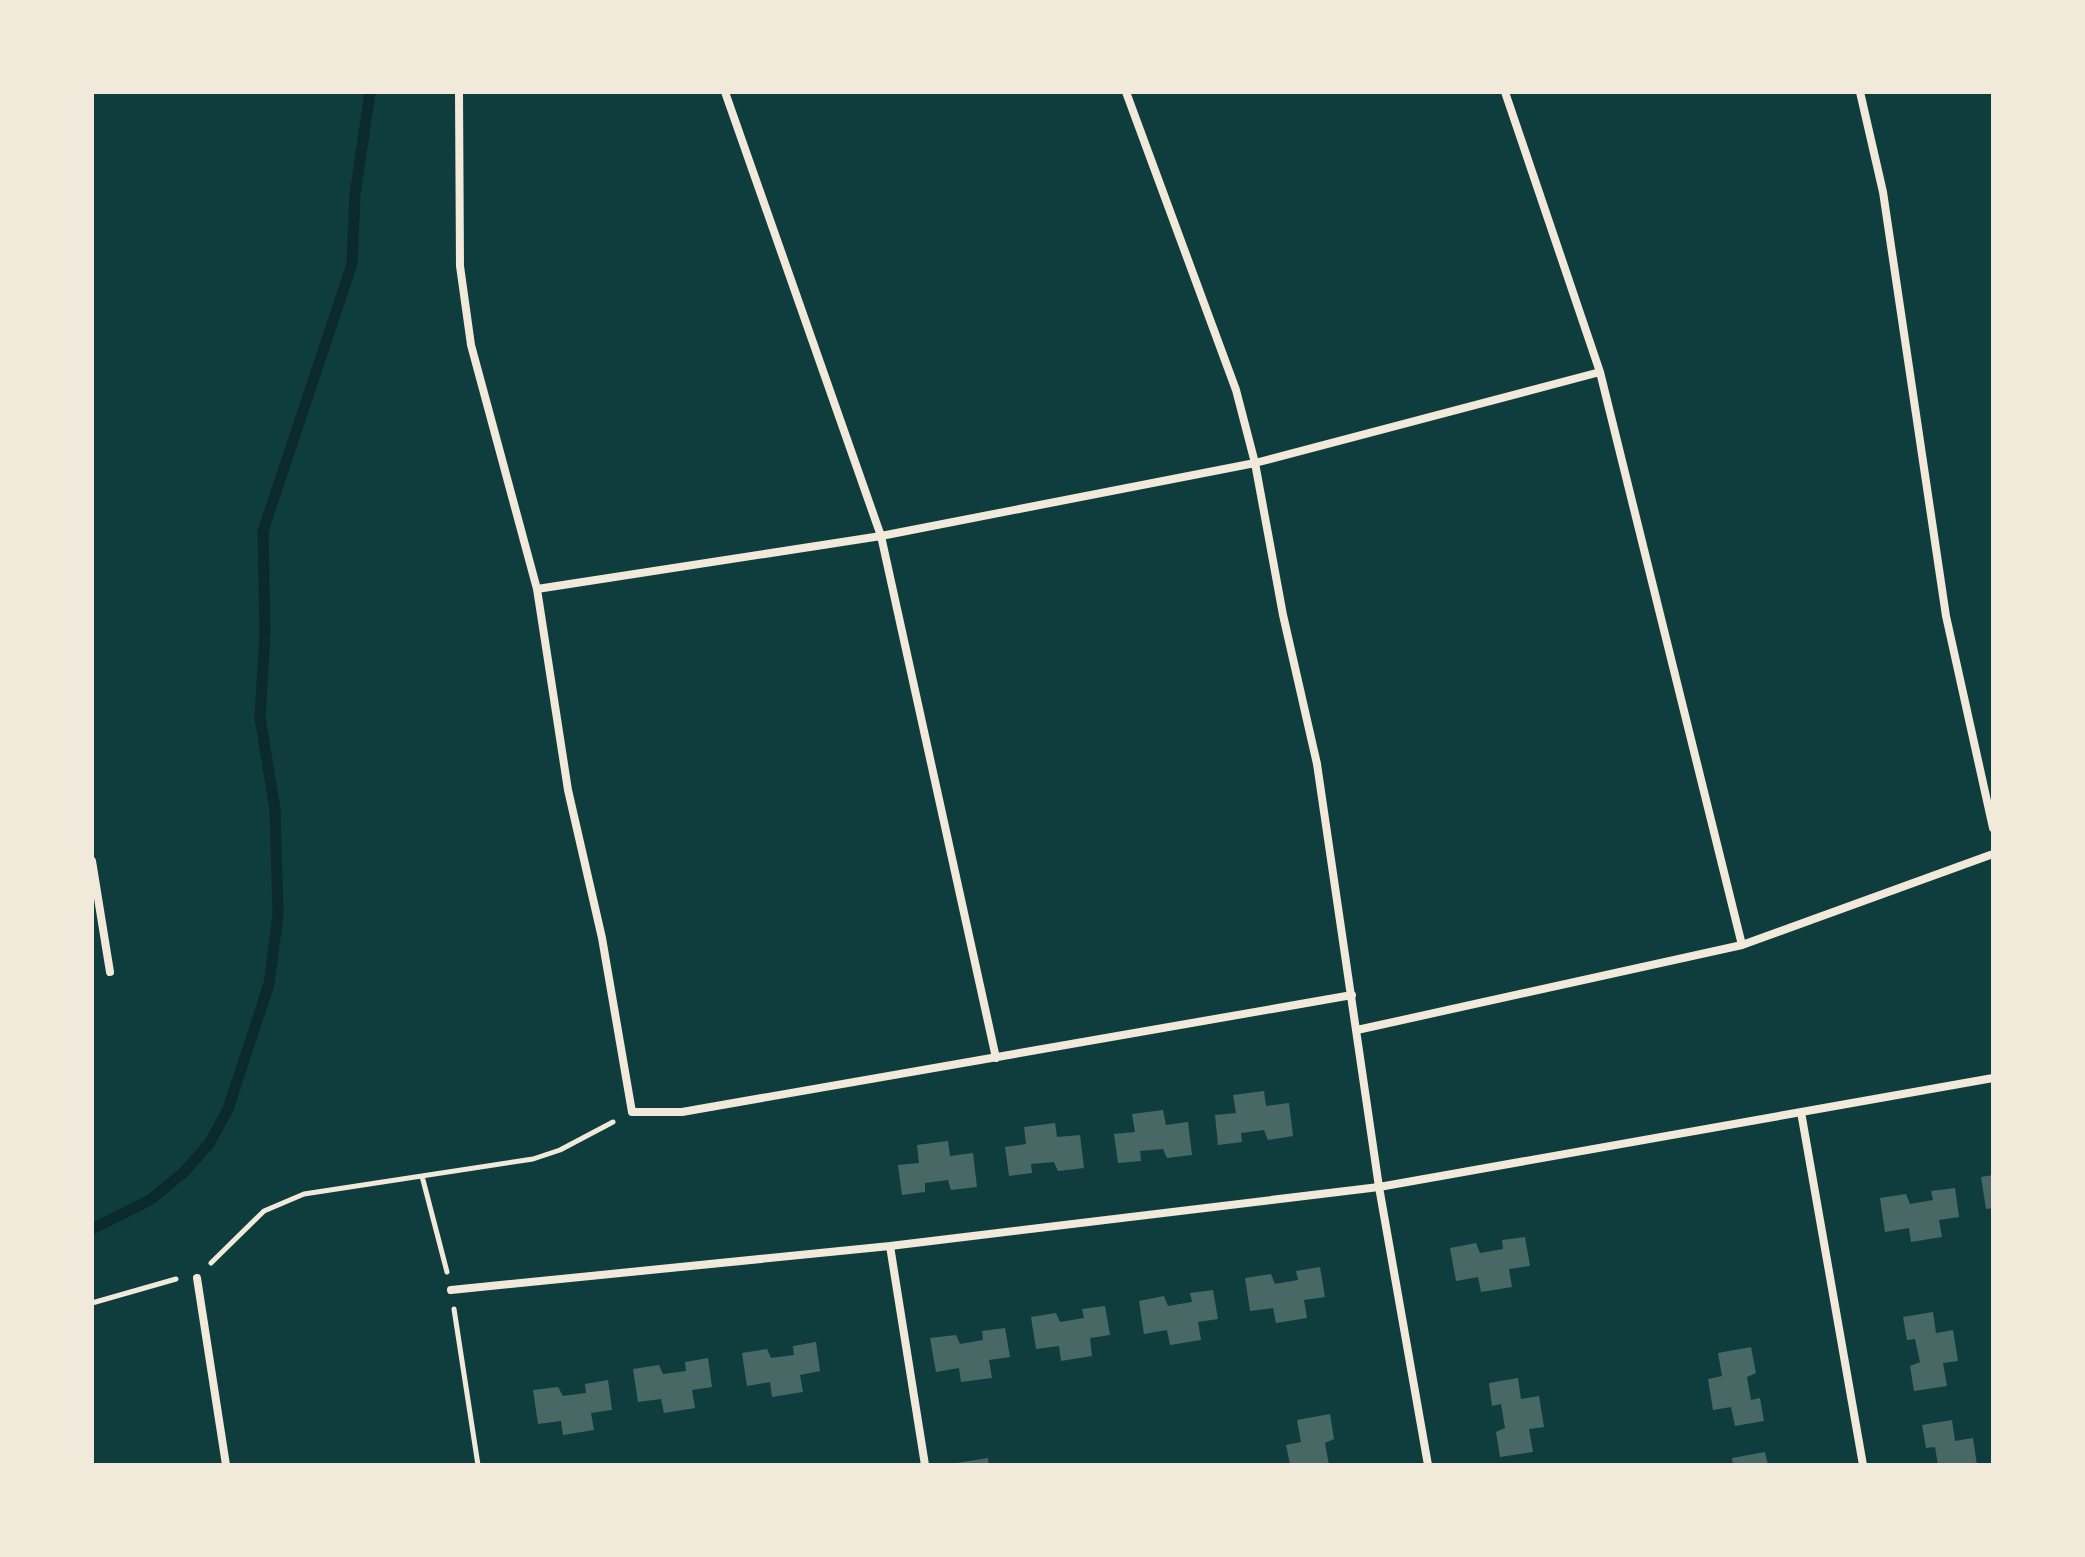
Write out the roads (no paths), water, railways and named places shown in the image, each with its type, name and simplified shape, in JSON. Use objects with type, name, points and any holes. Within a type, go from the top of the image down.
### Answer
[{"type":"street","points":[[459,92],[460,266],[471,345],[537,589],[568,790],[602,938],[632,1112],[682,1112],[1352,995]]},
{"type":"street","points":[[725,92],[881,536],[996,1058]]},
{"type":"street","points":[[1126,92],[1236,390],[1255,463],[1283,615],[1317,764],[1379,1187],[1428,1465]]},
{"type":"street","points":[[1505,92],[1600,372],[1742,945]]},
{"type":"street","points":[[1860,92],[1883,192],[1946,616],[1993,828]]},
{"type":"street","points":[[537,589],[881,536],[1255,463],[1600,372]]},
{"type":"street","points":[[1357,1030],[1742,945],[1993,854]]},
{"type":"street","points":[[92,861],[110,972]]},
{"type":"street","points":[[451,1290],[890,1246],[1379,1187],[1993,1078]]},
{"type":"street","points":[[1801,1112],[1863,1465]]},
{"type":"street","points":[[890,1246],[925,1465]]},
{"type":"street","points":[[197,1278],[226,1465]]},
{"type":"waterway","points":[[92,1229],[150,1200],[183,1173],[209,1144],[228,1109],[269,984],[278,915],[275,809],[260,718],[265,633],[263,531],[352,264],[355,195],[370,92]]}]
